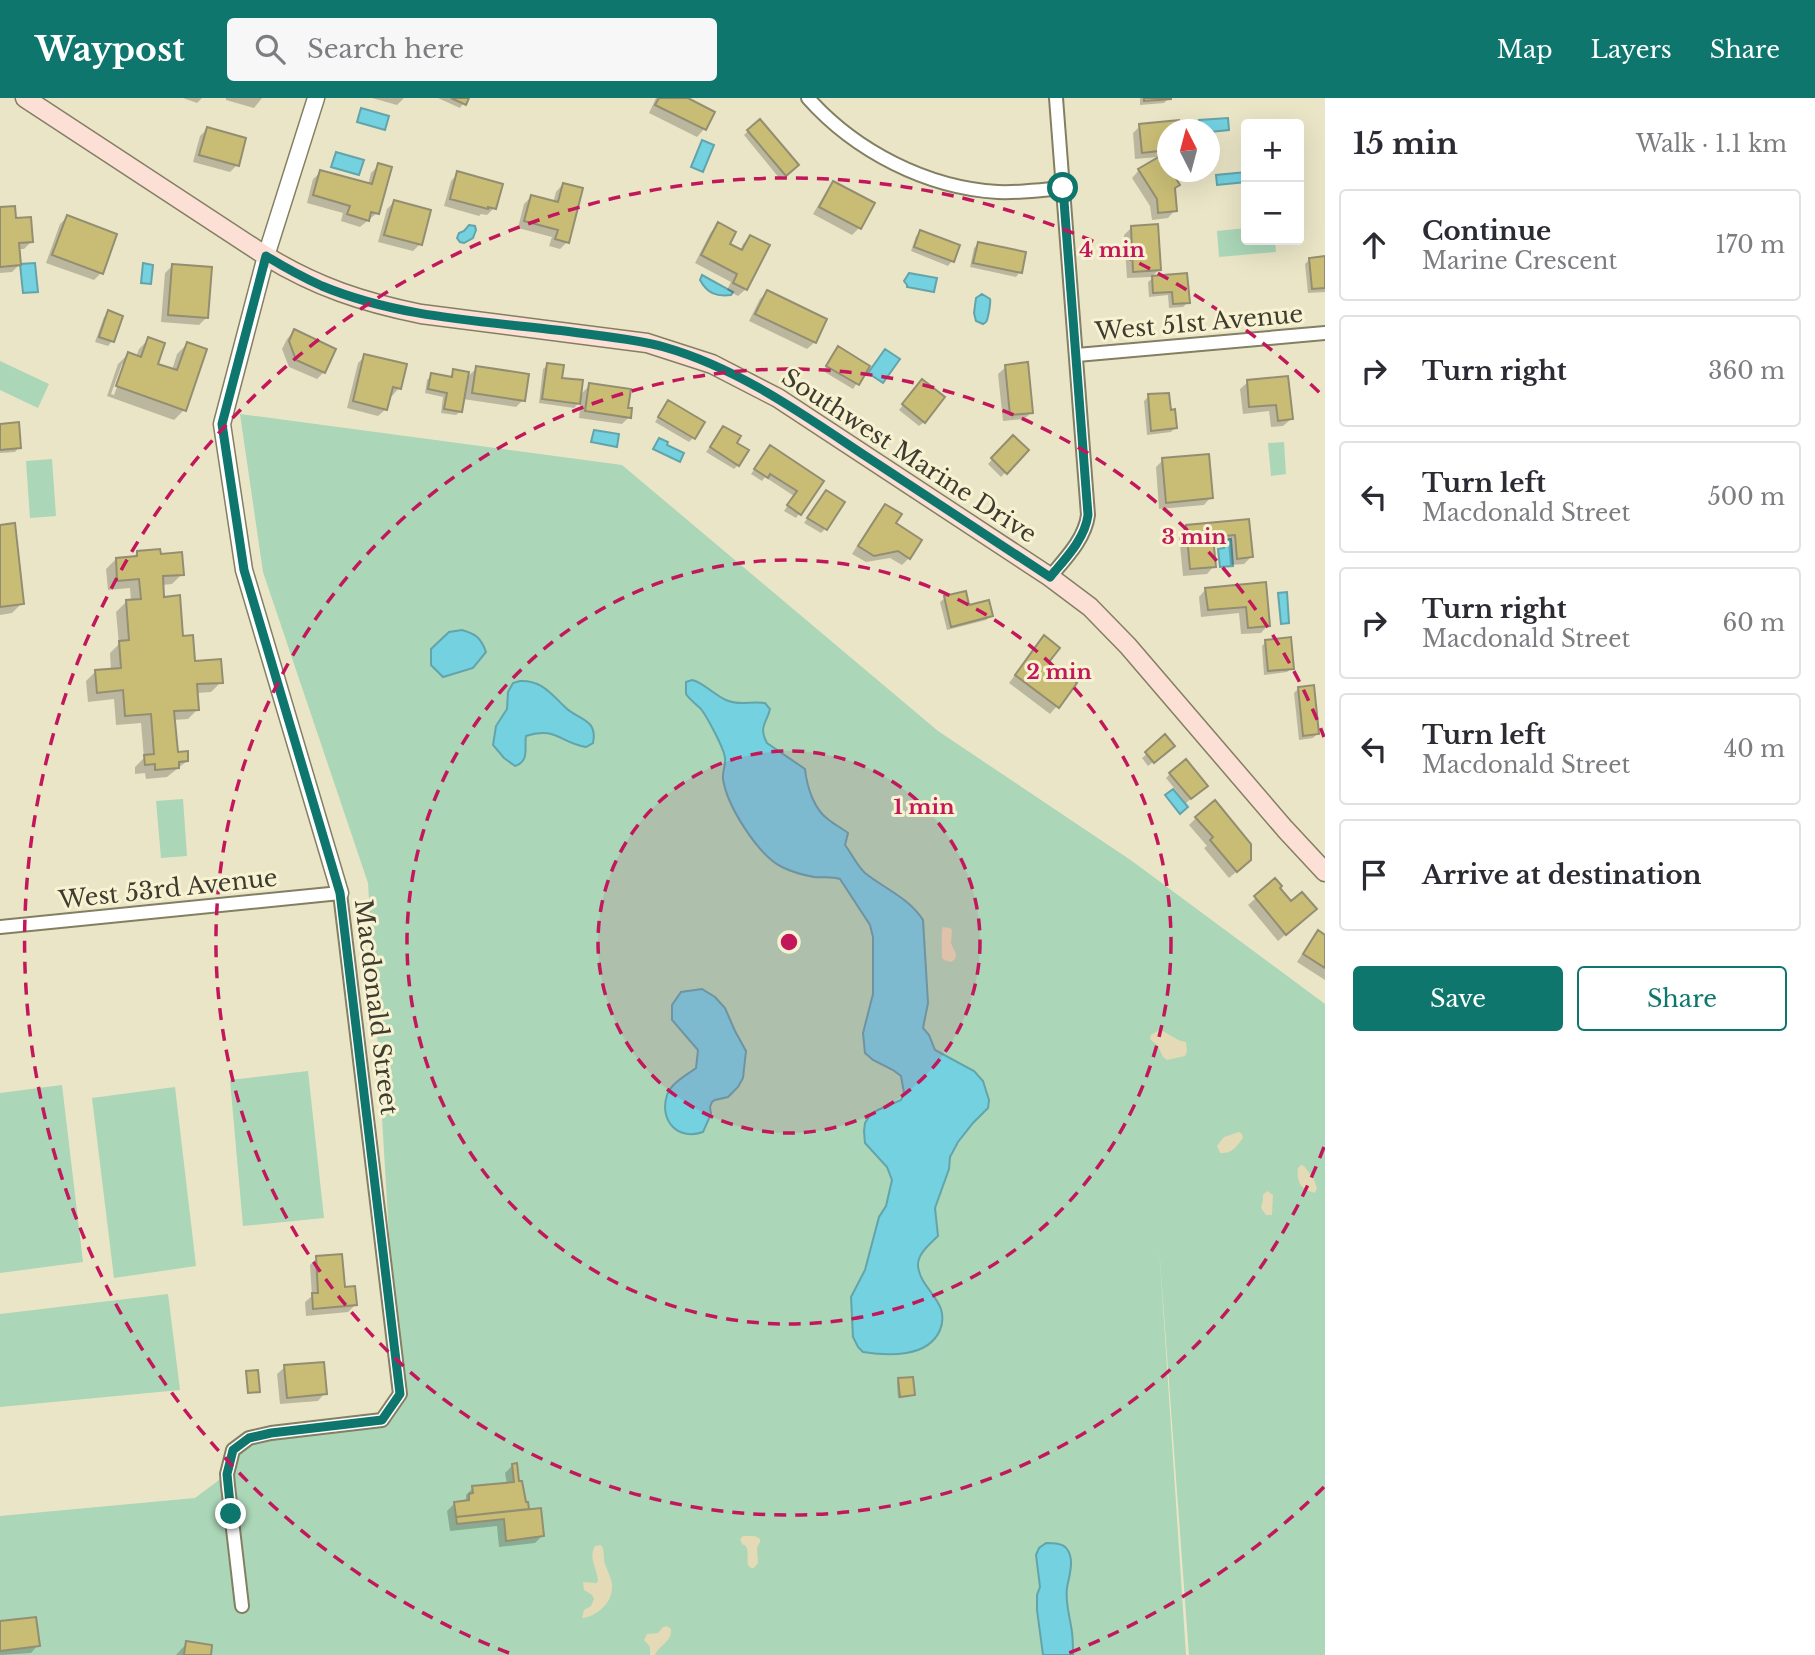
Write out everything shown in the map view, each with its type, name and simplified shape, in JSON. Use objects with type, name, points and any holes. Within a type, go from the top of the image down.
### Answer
[{"type":"main road","name":"Southwest Marine Drive","points":[[25,98],[266,256],[321,286],[385,306],[458,320],[647,343],[712,364],[778,398],[1050,577],[1090,607],[1128,646],[1325,872]]},
{"type":"street","name":"Macdonald Street","points":[[242,1606],[227,1474],[233,1450],[249,1438],[271,1433],[382,1420],[400,1394],[340,893],[244,570],[222,424],[266,256],[316,98]]},
{"type":"street","points":[[807,98],[841,130],[871,150],[902,167],[937,180],[998,192],[1063,188]]},
{"type":"street","points":[[1050,577],[1082,535],[1088,515],[1056,98]]},
{"type":"street","name":"West 51st Avenue","points":[[1077,355],[1325,333]]},
{"type":"street","name":"West 53rd Avenue","points":[[0,927],[340,893]]},
{"type":"green space","points":[[1241,229],[1241,245],[1275,245],[1276,252],[1219,257],[1217,231]]},
{"type":"green space","points":[[0,361],[49,384],[38,408],[0,390]]},
{"type":"green space","points":[[240,414],[622,465],[938,731],[1132,861],[1325,1004],[1325,1655],[1189,1655],[1159,1246],[1186,1655],[0,1655],[0,1516],[195,1498],[227,1474],[233,1450],[249,1438],[382,1420],[400,1394],[368,883],[263,572]]},
{"type":"green space","points":[[1284,442],[1286,474],[1271,476],[1268,443]]},
{"type":"green space","points":[[52,459],[56,516],[30,518],[26,461]]},
{"type":"green space","points":[[183,799],[187,856],[161,858],[156,801]]},
{"type":"green space","points":[[308,1071],[324,1218],[243,1226],[230,1080]]},
{"type":"green space","points":[[62,1085],[83,1262],[0,1273],[0,1093]]},
{"type":"green space","points":[[175,1087],[196,1266],[114,1278],[92,1098]]},
{"type":"green space","points":[[168,1294],[180,1390],[0,1407],[0,1314]]},
{"type":"sand","points":[[943,927],[952,930],[951,943],[956,954],[951,962],[942,958]]},
{"type":"sand","points":[[1159,1030],[1186,1042],[1185,1056],[1167,1060],[1163,1057],[1158,1046],[1150,1039],[1151,1035]]},
{"type":"sand","points":[[1239,1132],[1243,1138],[1236,1147],[1220,1153],[1217,1146],[1224,1137]]},
{"type":"sand","points":[[1301,1165],[1314,1179],[1317,1188],[1315,1193],[1306,1190],[1299,1181],[1298,1168]]},
{"type":"sand","points":[[1267,1191],[1273,1195],[1272,1215],[1266,1215],[1261,1208],[1263,1195]]},
{"type":"sand","points":[[743,1536],[760,1539],[757,1548],[758,1563],[754,1568],[748,1565],[747,1550],[740,1539]]},
{"type":"sand","points":[[601,1545],[612,1582],[611,1594],[602,1608],[593,1615],[582,1618],[584,1610],[591,1606],[594,1599],[584,1590],[583,1582],[598,1581],[592,1555],[595,1546]]},
{"type":"sand","points":[[667,1626],[671,1629],[670,1637],[655,1655],[650,1655],[650,1647],[644,1640],[647,1634],[658,1633]]},
{"type":"water","points":[[361,108],[389,116],[385,130],[357,122]]},
{"type":"water","points":[[1228,118],[1229,130],[1220,131],[1220,119],[1214,119]]},
{"type":"water","points":[[702,140],[714,145],[703,172],[691,167]]},
{"type":"water","points":[[336,152],[364,160],[359,175],[331,167]]},
{"type":"water","points":[[1241,172],[1241,183],[1217,185],[1220,175]]},
{"type":"water","points":[[469,225],[475,226],[473,238],[464,243],[460,242],[457,238],[459,233]]},
{"type":"water","points":[[35,263],[38,292],[23,293],[20,264]]},
{"type":"water","points":[[143,263],[153,265],[151,284],[141,283]]},
{"type":"water","points":[[909,273],[937,278],[934,292],[907,287],[904,281]]},
{"type":"water","points":[[702,275],[733,292],[731,295],[712,293],[700,280]]},
{"type":"water","points":[[982,294],[990,299],[988,318],[983,324],[976,321],[974,313],[976,298]]},
{"type":"water","points":[[885,349],[900,359],[883,383],[868,373]]},
{"type":"water","points":[[594,430],[619,434],[617,447],[591,442]]},
{"type":"water","points":[[659,438],[684,453],[680,462],[653,449]]},
{"type":"water","points":[[1231,539],[1233,566],[1220,567],[1218,549],[1224,548],[1224,540]]},
{"type":"water","points":[[1287,592],[1289,623],[1281,624],[1278,593]]},
{"type":"water","points":[[462,630],[477,637],[486,652],[473,668],[443,677],[431,665],[431,649],[449,632]]},
{"type":"water","points":[[692,680],[726,700],[736,703],[765,703],[770,709],[763,728],[767,743],[805,769],[815,804],[824,816],[848,833],[845,845],[862,870],[904,900],[923,920],[928,1003],[923,1028],[935,1050],[974,1071],[983,1081],[989,1100],[988,1108],[958,1142],[950,1157],[949,1169],[935,1208],[938,1236],[918,1262],[919,1272],[942,1312],[942,1320],[934,1339],[917,1350],[895,1354],[863,1352],[853,1337],[851,1297],[865,1270],[892,1180],[887,1167],[865,1143],[865,1123],[870,1115],[901,1100],[904,1093],[901,1076],[865,1053],[863,1033],[873,994],[873,937],[870,925],[840,879],[814,877],[786,869],[763,852],[745,829],[726,790],[723,776],[725,758],[719,740],[701,709],[686,694],[686,682]]},
{"type":"water","points":[[520,681],[540,685],[571,712],[586,721],[593,729],[593,743],[586,747],[551,734],[536,733],[526,736],[525,757],[520,764],[515,766],[504,758],[493,745],[496,726],[507,709],[508,692],[513,683]]},
{"type":"water","points":[[1173,789],[1188,807],[1180,814],[1165,795]]},
{"type":"water","points":[[702,989],[715,997],[725,1008],[746,1051],[743,1078],[728,1097],[712,1102],[711,1114],[703,1132],[685,1134],[678,1131],[668,1120],[665,1104],[672,1087],[696,1068],[698,1050],[672,1020],[672,1005],[681,992]]},
{"type":"water","points":[[1046,1543],[1063,1546],[1071,1558],[1067,1599],[1073,1655],[1043,1655],[1037,1610],[1040,1587],[1036,1555],[1039,1548]]},
{"type":"building","points":[[451,98],[469,98],[466,105]]},
{"type":"building","points":[[659,98],[688,98],[715,112],[706,130],[655,105]]},
{"type":"building","points":[[1144,98],[1171,98],[1171,99],[1144,101]]},
{"type":"building","points":[[760,119],[799,165],[786,176],[747,130]]},
{"type":"building","points":[[1157,122],[1157,151],[1142,153],[1139,124]]},
{"type":"building","points":[[207,127],[246,138],[239,166],[199,155]]},
{"type":"building","points":[[1157,158],[1157,182],[1178,182],[1180,185],[1175,188],[1177,211],[1158,213],[1157,199],[1138,169]]},
{"type":"building","points":[[378,163],[392,167],[379,214],[371,212],[369,221],[347,214],[350,206],[313,195],[320,170],[372,184]]},
{"type":"building","points":[[457,171],[503,184],[496,209],[450,199]]},
{"type":"building","points":[[833,181],[875,203],[861,229],[819,207]]},
{"type":"building","points":[[563,183],[583,188],[569,243],[555,239],[558,230],[524,221],[531,195],[558,202]]},
{"type":"building","points":[[394,200],[431,210],[422,245],[384,235]]},
{"type":"building","points":[[15,206],[16,218],[31,217],[33,242],[19,243],[21,265],[0,267],[0,207]]},
{"type":"building","points":[[67,215],[117,234],[103,274],[52,255]]},
{"type":"building","points":[[718,222],[736,232],[730,244],[742,250],[750,235],[770,245],[747,290],[733,283],[737,274],[701,255]]},
{"type":"building","points":[[1158,224],[1161,270],[1133,272],[1131,226]]},
{"type":"building","points":[[920,230],[960,245],[954,262],[914,247]]},
{"type":"building","points":[[978,242],[1026,252],[1022,273],[973,263]]},
{"type":"building","points":[[1325,256],[1325,288],[1312,289],[1309,258]]},
{"type":"building","points":[[172,264],[212,267],[208,318],[168,315]]},
{"type":"building","points":[[1187,273],[1190,303],[1173,304],[1172,292],[1153,293],[1152,276]]},
{"type":"building","points":[[767,290],[827,319],[816,343],[755,314]]},
{"type":"building","points":[[108,310],[123,316],[114,342],[99,337]]},
{"type":"building","points":[[294,329],[336,349],[325,373],[296,360],[289,341]]},
{"type":"building","points":[[148,337],[165,343],[158,364],[177,370],[187,342],[207,349],[186,411],[116,386],[128,352],[141,357]]},
{"type":"building","points":[[838,346],[870,366],[859,385],[826,366]]},
{"type":"building","points":[[364,354],[407,364],[401,389],[393,387],[387,410],[353,401]]},
{"type":"building","points":[[1028,362],[1033,413],[1010,415],[1005,365]]},
{"type":"building","points":[[547,363],[564,365],[562,378],[583,380],[580,404],[542,399]]},
{"type":"building","points":[[476,366],[529,374],[525,401],[472,393]]},
{"type":"building","points":[[453,369],[469,372],[462,412],[444,409],[447,393],[428,389],[431,373],[452,377]]},
{"type":"building","points":[[1288,376],[1293,419],[1278,421],[1276,405],[1249,407],[1247,380]]},
{"type":"building","points":[[922,379],[945,397],[925,423],[902,404]]},
{"type":"building","points":[[589,383],[631,389],[628,408],[632,408],[631,418],[585,411]]},
{"type":"building","points":[[1169,393],[1171,410],[1175,409],[1177,428],[1151,431],[1148,394]]},
{"type":"building","points":[[668,400],[705,422],[695,439],[658,417]]},
{"type":"building","points":[[19,422],[21,448],[0,450],[0,424]]},
{"type":"building","points":[[723,426],[741,436],[737,443],[749,450],[739,466],[710,447]]},
{"type":"building","points":[[1013,435],[1029,450],[1007,474],[991,458]]},
{"type":"building","points":[[770,445],[824,481],[801,515],[787,505],[797,491],[770,474],[768,478],[754,469]]},
{"type":"building","points":[[1209,454],[1213,498],[1166,503],[1162,458]]},
{"type":"building","points":[[826,490],[845,502],[827,530],[807,518]]},
{"type":"building","points":[[885,504],[902,514],[896,523],[922,540],[910,559],[898,551],[874,556],[858,546]]},
{"type":"building","points":[[1249,519],[1253,557],[1237,559],[1235,535],[1213,537],[1216,567],[1190,569],[1186,525]]},
{"type":"building","points":[[15,523],[24,604],[0,607],[0,525]]},
{"type":"building","points":[[160,549],[161,554],[182,552],[184,575],[163,576],[164,597],[180,595],[183,636],[193,635],[195,661],[221,659],[223,683],[197,684],[199,710],[174,711],[178,752],[188,751],[188,761],[179,762],[179,768],[155,770],[155,764],[145,765],[144,755],[154,754],[151,714],[125,716],[123,690],[97,693],[95,670],[121,668],[119,641],[129,640],[126,600],[141,599],[139,579],[117,581],[116,558],[137,556],[137,551]]},
{"type":"building","points":[[1266,582],[1270,626],[1248,628],[1246,607],[1208,610],[1205,588]]},
{"type":"building","points":[[966,591],[969,605],[989,600],[993,616],[951,627],[944,596]]},
{"type":"building","points":[[1044,635],[1060,648],[1049,662],[1077,683],[1059,708],[1015,675]]},
{"type":"building","points":[[1291,637],[1294,669],[1268,671],[1265,640]]},
{"type":"building","points":[[1314,685],[1319,734],[1303,736],[1298,687]]},
{"type":"building","points":[[1165,734],[1175,746],[1154,763],[1145,752]]},
{"type":"building","points":[[1186,759],[1208,786],[1191,799],[1169,773]]},
{"type":"building","points":[[1215,800],[1251,844],[1251,860],[1237,872],[1210,840],[1213,837],[1195,817]]},
{"type":"building","points":[[1275,878],[1291,901],[1302,892],[1317,909],[1286,935],[1254,896]]},
{"type":"building","points":[[1318,930],[1325,935],[1325,968],[1303,954]]},
{"type":"building","points":[[342,1254],[345,1287],[355,1286],[357,1305],[313,1309],[312,1293],[318,1293],[316,1256]]},
{"type":"building","points":[[324,1362],[327,1394],[287,1398],[284,1365]]},
{"type":"building","points":[[258,1370],[260,1392],[248,1393],[246,1371]]},
{"type":"building","points":[[913,1377],[915,1395],[900,1397],[898,1378]]},
{"type":"building","points":[[517,1463],[519,1481],[522,1481],[529,1509],[456,1517],[454,1502],[469,1500],[469,1494],[473,1493],[472,1486],[514,1482],[512,1464]]},
{"type":"building","points":[[541,1508],[544,1536],[506,1541],[504,1519],[457,1524],[456,1517]]},
{"type":"building","points":[[36,1617],[40,1646],[0,1651],[0,1621]]},
{"type":"building","points":[[186,1641],[212,1645],[211,1655],[184,1655]]},
{"type":"route","points":[[231,1514],[227,1474],[233,1450],[249,1438],[382,1420],[400,1394],[340,893],[244,570],[222,424],[266,256],[321,286],[385,306],[458,320],[647,343],[712,364],[778,398],[1050,577],[1082,535],[1088,515],[1063,188]]}]
